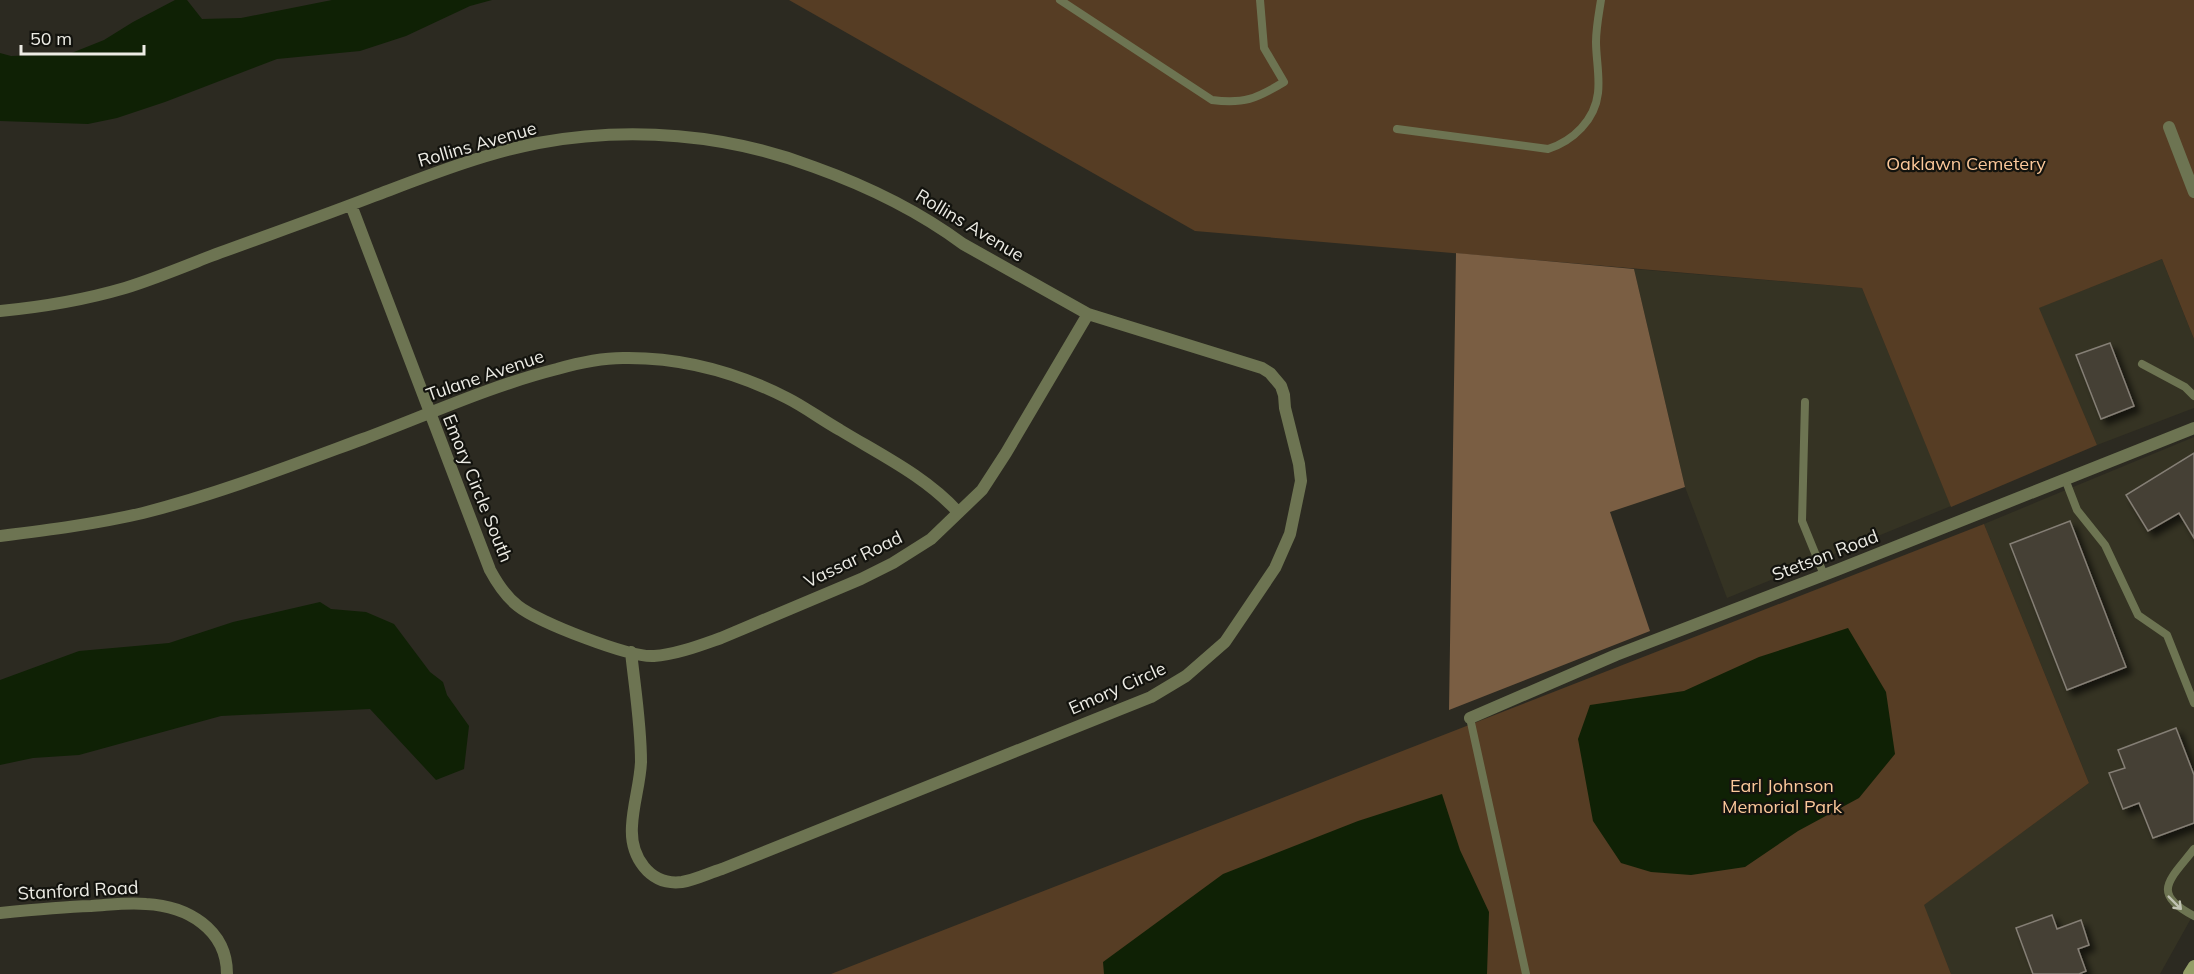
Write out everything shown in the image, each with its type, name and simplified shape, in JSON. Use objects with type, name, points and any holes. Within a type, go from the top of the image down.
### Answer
[{"type":"main road","points":[[2189,974],[2194,966]]},
{"type":"street","points":[[2169,127],[2194,192]]},
{"type":"street","name":"Rollins Avenue","points":[[0,311],[46,306],[125,288],[417,180],[503,152],[581,137],[656,134],[763,149],[852,181],[891,199],[946,231],[963,244],[1088,314]]},
{"type":"street","name":"Emory Circle South","points":[[351,205],[490,570],[506,595],[519,607],[546,623],[631,652]]},
{"type":"street","name":"Vassar Road","points":[[631,652],[653,657],[697,646],[861,579],[893,563],[931,539],[982,490],[1088,314]]},
{"type":"street","name":"Emory Circle","points":[[631,652],[637,698],[641,762],[632,839],[635,854],[641,865],[648,872],[672,882],[684,882],[722,869],[1151,697],[1186,676],[1226,642],[1275,568],[1290,534],[1301,482],[1281,386],[1270,373],[1262,368],[1088,314]]},
{"type":"street","name":"Tulane Avenue","points":[[0,536],[70,526],[176,504],[270,474],[497,387],[580,363],[620,358],[659,359],[713,369],[748,381],[788,399],[911,472],[934,488],[958,512]]},
{"type":"street","name":"Stetson Road","points":[[1470,718],[1616,655],[2194,428]]},
{"type":"street","name":"Stanford Road","points":[[0,913],[145,903],[166,907],[194,917],[211,928],[220,944],[226,974]]},
{"type":"lane","points":[[1060,0],[1212,100],[1233,103],[1260,97],[1284,82],[1264,48],[1260,0]]},
{"type":"lane","points":[[1397,129],[1528,147],[1548,148],[1563,144],[1591,115],[1598,93],[1596,38],[1601,0]]},
{"type":"lane","points":[[2142,364],[2185,387],[2194,396]]},
{"type":"lane","points":[[1805,402],[1802,521],[1824,575]]},
{"type":"lane","points":[[2065,479],[2077,510],[2105,545],[2138,615],[2168,635],[2194,703]]},
{"type":"lane","points":[[1470,718],[1526,974]]},
{"type":"lane","points":[[2194,849],[2167,885],[2168,896],[2179,909],[2194,916]]},
{"type":"shaded area","points":[[175,0],[187,0],[202,19],[241,18],[332,0],[492,0],[470,6],[406,36],[360,51],[277,59],[117,118],[88,124],[0,121],[0,53],[11,56],[69,54],[104,40]]},
{"type":"shaded area","points":[[1456,253],[1634,269],[1685,487],[1610,512],[1650,631],[1449,710]]},
{"type":"shaded area","points":[[2162,259],[2194,339],[2194,408],[2097,445],[2038,308]]},
{"type":"shaded area","points":[[1634,269],[1862,288],[1951,506],[1727,598],[1685,487]]},
{"type":"shaded area","points":[[2194,437],[2194,913],[2160,974],[1951,974],[1923,905],[2089,783],[1984,524]]},
{"type":"shaded area","points":[[320,602],[331,609],[366,612],[394,624],[430,672],[443,682],[447,695],[469,726],[464,769],[436,780],[370,709],[221,716],[79,755],[33,758],[0,765],[0,680],[79,651],[169,643],[233,622]]},
{"type":"shaded area","points":[[1848,628],[1886,692],[1895,754],[1859,798],[1798,831],[1745,867],[1691,875],[1651,872],[1621,863],[1593,821],[1578,739],[1590,705],[1684,691],[1759,657]]},
{"type":"shaded area","points":[[1442,794],[1460,850],[1489,912],[1487,974],[1104,974],[1103,962],[1223,874],[1358,821]]},
{"type":"green space","name":"Oaklawn Cemetery","points":[[789,0],[2194,0],[2194,339],[2162,259],[2039,308],[2097,445],[1951,507],[1862,288],[1195,231]]},
{"type":"green space","name":"Earl Johnson Memorial Park","points":[[1984,524],[2089,783],[1924,905],[1951,974],[831,974]]},
{"type":"building","points":[[2110,343],[2134,406],[2101,419],[2076,355]]},
{"type":"building","points":[[2194,453],[2194,538],[2179,513],[2148,531],[2126,495]]},
{"type":"building","points":[[2070,521],[2126,667],[2067,690],[2010,544]]},
{"type":"building","points":[[2176,728],[2194,775],[2194,823],[2153,838],[2139,803],[2123,809],[2109,773],[2125,768],[2118,750]]},
{"type":"building","points":[[2052,915],[2057,929],[2081,920],[2089,945],[2078,949],[2086,971],[2079,974],[2033,974],[2016,928]]}]
